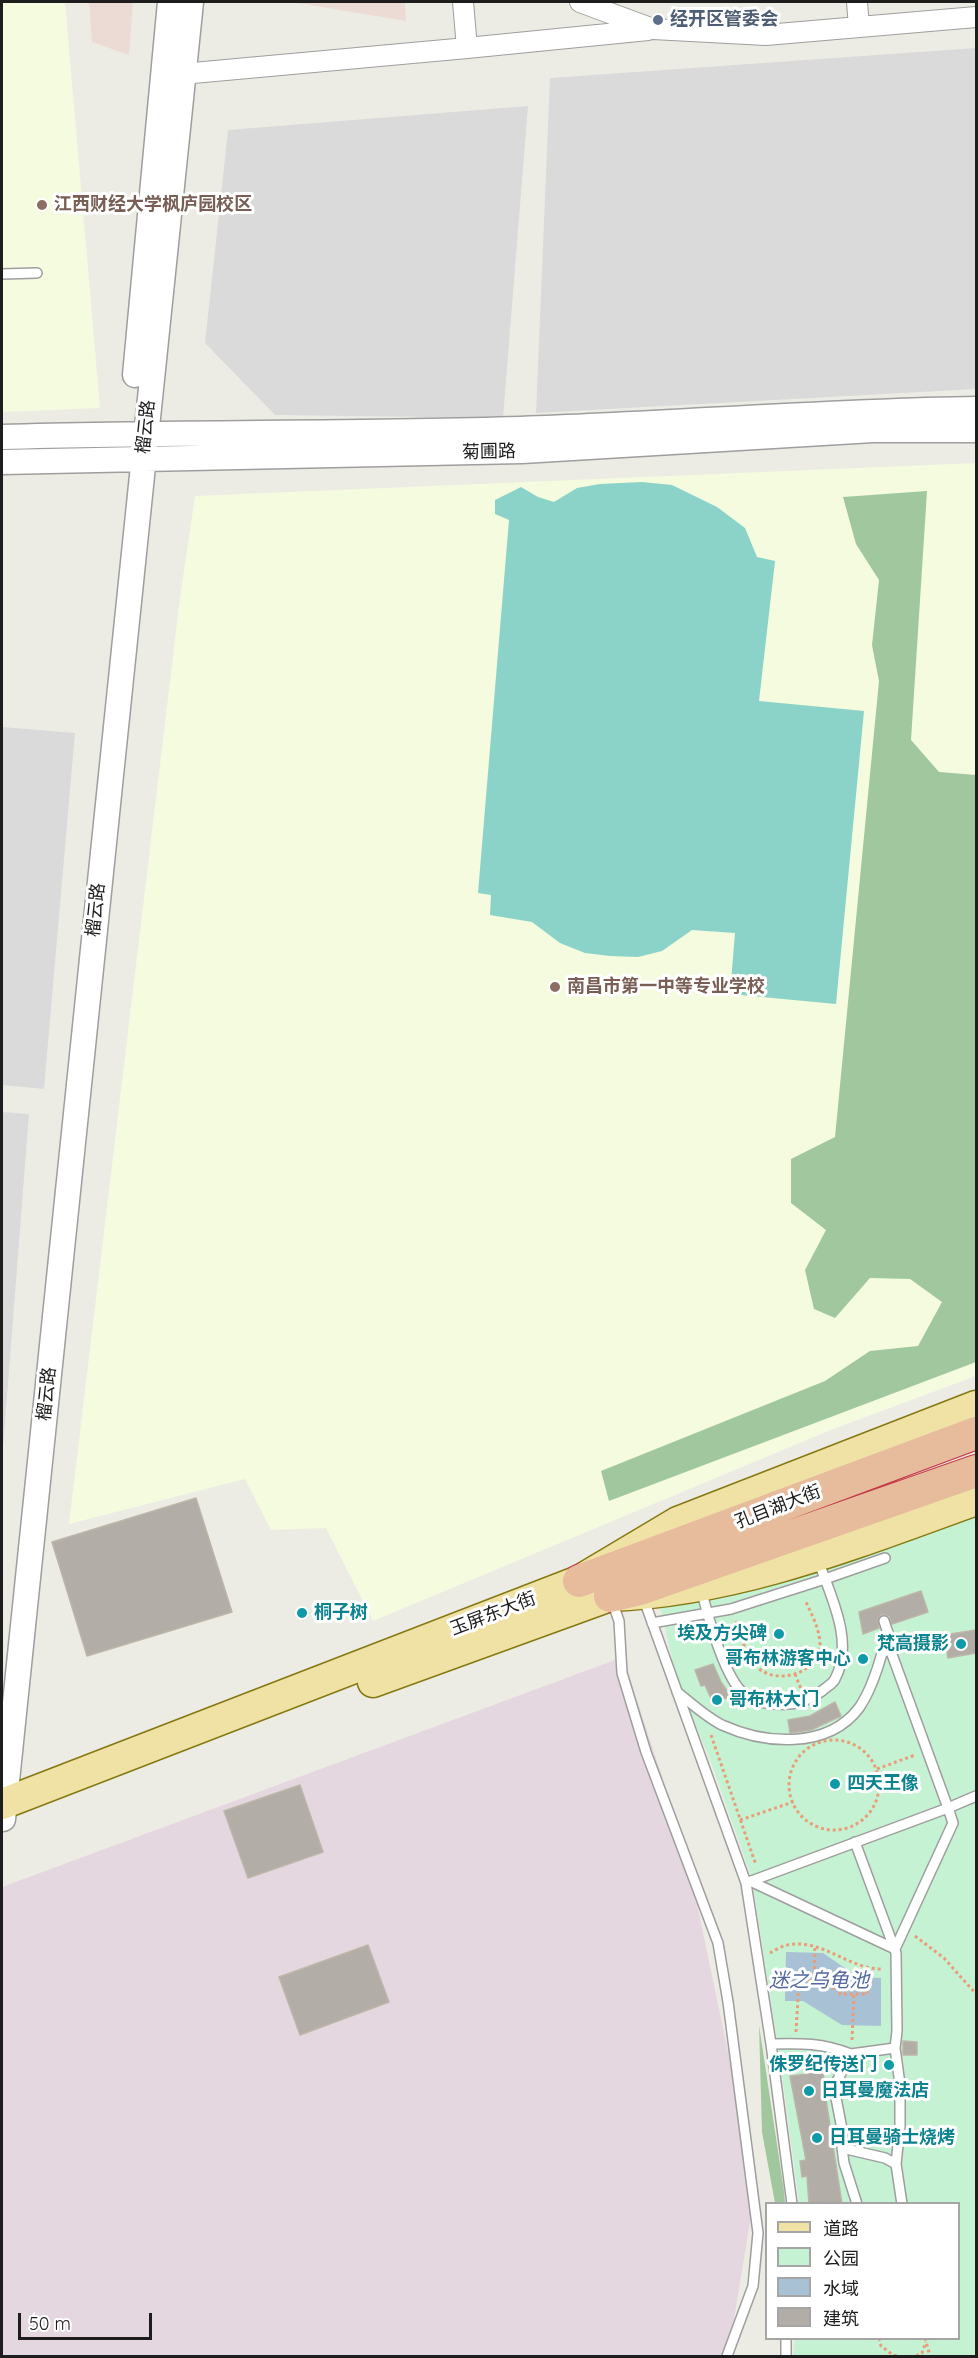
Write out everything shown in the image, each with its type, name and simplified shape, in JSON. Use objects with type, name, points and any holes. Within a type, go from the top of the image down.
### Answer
[{"type":"highway","name":"孔目湖大街","points":[[610,1596],[976,1433]]},
{"type":"highway","name":"孔目湖大街","points":[[579,1581],[638,1582],[976,1471]]},
{"type":"main road","name":"玉屏东大街","points":[[3,1811],[579,1581],[678,1522],[976,1406]]},
{"type":"main road","points":[[638,1582],[704,1599],[729,1582],[821,1568],[976,1500]]},
{"type":"main road","name":"玉屏东大街","points":[[3,1811],[277,1716],[610,1596]]},
{"type":"street","name":"榴云路","points":[[170,2],[174,75]]},
{"type":"street","name":"榴云路","points":[[2,1739],[174,75],[191,2]]},
{"type":"street","points":[[463,2],[467,48]]},
{"type":"street","points":[[580,2],[653,29]]},
{"type":"street","points":[[857,2],[859,27]]},
{"type":"street","points":[[174,75],[653,29],[766,34],[976,17]]},
{"type":"street","name":"菊圃路","points":[[2,437],[137,433],[521,429],[869,411],[976,409]]},
{"type":"street","name":"菊圃路","points":[[2,462],[522,451],[873,430],[976,430]]},
{"type":"street","name":"榴云路","points":[[3,1811],[134,460]]},
{"type":"lane","points":[[2,274],[37,273]]},
{"type":"lane","points":[[652,1623],[704,1599],[731,1676],[741,1691],[755,1700],[775,1705],[793,1704],[816,1695],[834,1681],[841,1664],[842,1640],[839,1616],[821,1568],[885,1558]]},
{"type":"lane","points":[[638,1582],[748,1882],[792,2202]]},
{"type":"lane","points":[[610,1596],[620,1621],[622,1672],[646,1752],[718,1943],[728,2002],[758,2233],[753,2286],[727,2356]]},
{"type":"lane","points":[[884,1622],[890,1639],[890,1650],[953,1822],[895,1949]]},
{"type":"lane","points":[[677,1692],[720,1724],[748,1735],[772,1740],[818,1735],[842,1725],[859,1708],[871,1685],[882,1653],[890,1650]]},
{"type":"lane","points":[[748,1882],[976,1796]]},
{"type":"lane","points":[[855,1842],[895,1949],[897,2031],[894,2048],[900,2084],[900,2126],[896,2164],[902,2202]]},
{"type":"lane","points":[[748,1882],[895,1949]]},
{"type":"lane","points":[[771,2044],[812,2043],[830,2046],[851,2054],[894,2048]]},
{"type":"lane","points":[[851,2054],[837,2081],[836,2098],[842,2129],[842,2148],[856,2202]]},
{"type":"lane","points":[[842,2148],[885,2158],[896,2164]]},
{"type":"lane","points":[[786,2340],[786,2356]]},
{"type":"path","points":[[738,1627],[755,1665],[768,1674],[789,1676],[795,1674],[815,1659],[820,1645],[806,1602]]},
{"type":"path","points":[[703,1711],[760,1877]]},
{"type":"path","points":[[839,1740],[858,1746],[872,1760],[877,1769],[879,1792],[876,1804],[861,1822],[851,1827],[827,1829],[816,1826],[806,1820],[793,1802],[789,1790],[791,1770],[802,1753],[821,1742],[839,1740]]},
{"type":"path","points":[[877,1769],[927,1751]]},
{"type":"path","points":[[740,1820],[793,1802]]},
{"type":"path","points":[[904,1928],[944,1958],[976,1994]]},
{"type":"path","points":[[758,1958],[788,1945],[815,1946],[856,1965],[896,1968]]},
{"type":"path","points":[[814,1981],[815,1946]]},
{"type":"path","points":[[794,2043],[799,1982],[826,1981],[827,1988],[840,1988],[840,1994],[867,1994],[867,1967]]},
{"type":"path","points":[[854,1994],[854,2025]]},
{"type":"path","points":[[880,2340],[881,2346],[893,2355],[899,2356]]},
{"type":"path","points":[[916,2356],[922,2353],[926,2340]]},
{"type":"path","points":[[926,2340],[930,2356]]},
{"type":"shaded area","name":"江西财经大学枫庐园校区","points":[[2,2],[65,2],[100,408],[2,412]]},
{"type":"shaded area","points":[[89,2],[133,2],[129,55],[92,42]]},
{"type":"shaded area","points":[[291,2],[405,2],[406,21]]},
{"type":"shaded area","points":[[976,48],[976,389],[536,413],[550,78]]},
{"type":"shaded area","points":[[528,106],[503,418],[275,415],[205,343],[228,130]]},
{"type":"shaded area","name":"南昌市第一中等专业学校","points":[[976,463],[976,1376],[828,1431],[373,1621],[326,1528],[271,1530],[245,1479],[69,1524],[180,598],[195,496]]},
{"type":"shaded area","points":[[642,482],[672,485],[717,507],[745,528],[757,557],[775,561],[759,701],[864,711],[836,1004],[730,994],[735,933],[692,930],[662,951],[638,957],[585,953],[560,943],[532,922],[490,915],[491,895],[478,893],[509,520],[495,514],[495,500],[521,487],[538,497],[554,502],[577,488],[600,484]]},
{"type":"shaded area","points":[[2,727],[75,733],[44,1089],[2,1085]]},
{"type":"shaded area","points":[[2,1112],[29,1114],[3,1448],[2,1448]]},
{"type":"shaded area","points":[[623,1657],[685,1847],[756,2185],[728,2356],[2,2356],[2,1887]]},
{"type":"green space","points":[[927,491],[911,740],[939,772],[976,775],[976,1362],[609,1501],[601,1471],[825,1381],[870,1351],[918,1346],[942,1302],[910,1279],[870,1278],[835,1318],[814,1309],[805,1270],[826,1230],[791,1203],[791,1159],[835,1137],[879,681],[872,645],[879,580],[856,544],[843,497]]},
{"type":"green space","points":[[976,1515],[976,2356],[793,2356],[795,2340],[960,2340],[960,2202],[799,2202],[752,1879],[712,1765],[676,1677],[660,1606]]},
{"type":"green space","points":[[759,2025],[785,2202],[775,2202],[762,2132]]},
{"type":"water","name":"迷之乌龟池","points":[[786,1952],[823,1953],[858,1977],[881,1978],[881,2026],[842,2025],[803,2001],[785,2001]]},
{"type":"building","points":[[196,1498],[232,1612],[87,1656],[52,1542]]},
{"type":"building","points":[[921,1591],[928,1612],[892,1624],[889,1616],[882,1614],[878,1619],[879,1628],[863,1634],[859,1612]]},
{"type":"building","name":"梵高摄影","points":[[976,1630],[976,1653],[948,1658],[944,1635]]},
{"type":"building","points":[[713,1664],[721,1682],[731,1696],[713,1703],[705,1685],[701,1686],[695,1670]]},
{"type":"building","points":[[835,1702],[841,1716],[811,1730],[790,1733],[788,1720],[810,1716]]},
{"type":"building","points":[[300,1785],[323,1852],[248,1878],[224,1811]]},
{"type":"building","points":[[368,1945],[389,2002],[300,2035],[279,1977]]},
{"type":"building","points":[[903,2041],[917,2042],[917,2055],[903,2055]]},
{"type":"building","points":[[823,2072],[842,2202],[809,2202],[807,2176],[802,2177],[800,2161],[806,2160],[790,2076]]},
{"type":"place","name":"经开区管委会","points":[[658,20]]},
{"type":"place","name":"江西财经大学枫庐园校区","points":[[42,205]]},
{"type":"place","name":"南昌市第一中等专业学校","points":[[555,987]]},
{"type":"place","name":"桐子树","points":[[302,1613]]},
{"type":"place","name":"埃及方尖碑","points":[[779,1634]]},
{"type":"place","name":"梵高摄影","points":[[961,1644]]},
{"type":"place","name":"哥布林游客中心","points":[[863,1659]]},
{"type":"place","name":"哥布林大门","points":[[717,1700]]},
{"type":"place","name":"四天王像","points":[[835,1784]]},
{"type":"place","name":"侏罗纪传送门","points":[[889,2065]]},
{"type":"place","name":"日耳曼魔法店","points":[[809,2091]]},
{"type":"place","name":"日耳曼骑士烧烤","points":[[817,2138]]}]
